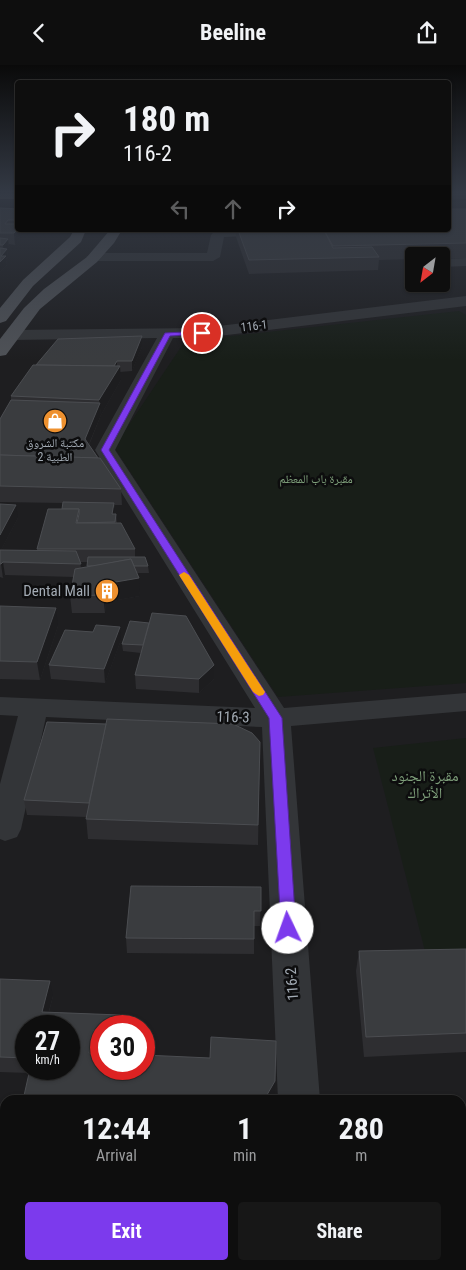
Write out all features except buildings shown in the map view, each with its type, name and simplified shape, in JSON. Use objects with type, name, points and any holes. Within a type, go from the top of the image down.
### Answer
[{"type":"main road","points":[[0,318],[28,283],[62,248]]},
{"type":"main road","points":[[0,351],[38,302],[101,248]]},
{"type":"street","points":[[93,257],[213,257],[215,248]]},
{"type":"street","points":[[450,263],[466,262]]},
{"type":"street","points":[[453,298],[466,307]]},
{"type":"street","name":"116-1","points":[[11,335],[202,333],[453,298]]},
{"type":"street","name":"116-2","points":[[168,334],[105,450],[276,718],[299,1095]]},
{"type":"street","name":"116-3","points":[[0,706],[276,718],[466,702]]},
{"type":"street","points":[[5,829],[34,708]]},
{"type":"shaded area","points":[[0,248],[405,248],[405,293],[450,293],[450,248],[466,248],[466,1095],[0,1095]]},
{"type":"green space","name":"مقبرة باب المعظم","points":[[459,311],[466,315],[466,683],[278,697],[114,447],[185,341]]},
{"type":"green space","name":"مقبرة الجنود الأتراك","points":[[466,738],[466,958],[427,959],[373,748]]},
{"type":"slow traffic","points":[[184,575],[259,692]]},
{"type":"place","name":"مكتبة الشروق الطبية 2","points":[[55,421]]},
{"type":"place","name":"Dental Mall","points":[[107,591]]},
{"type":"route","points":[[202,333],[168,334],[105,450],[276,718],[288,928]]}]
